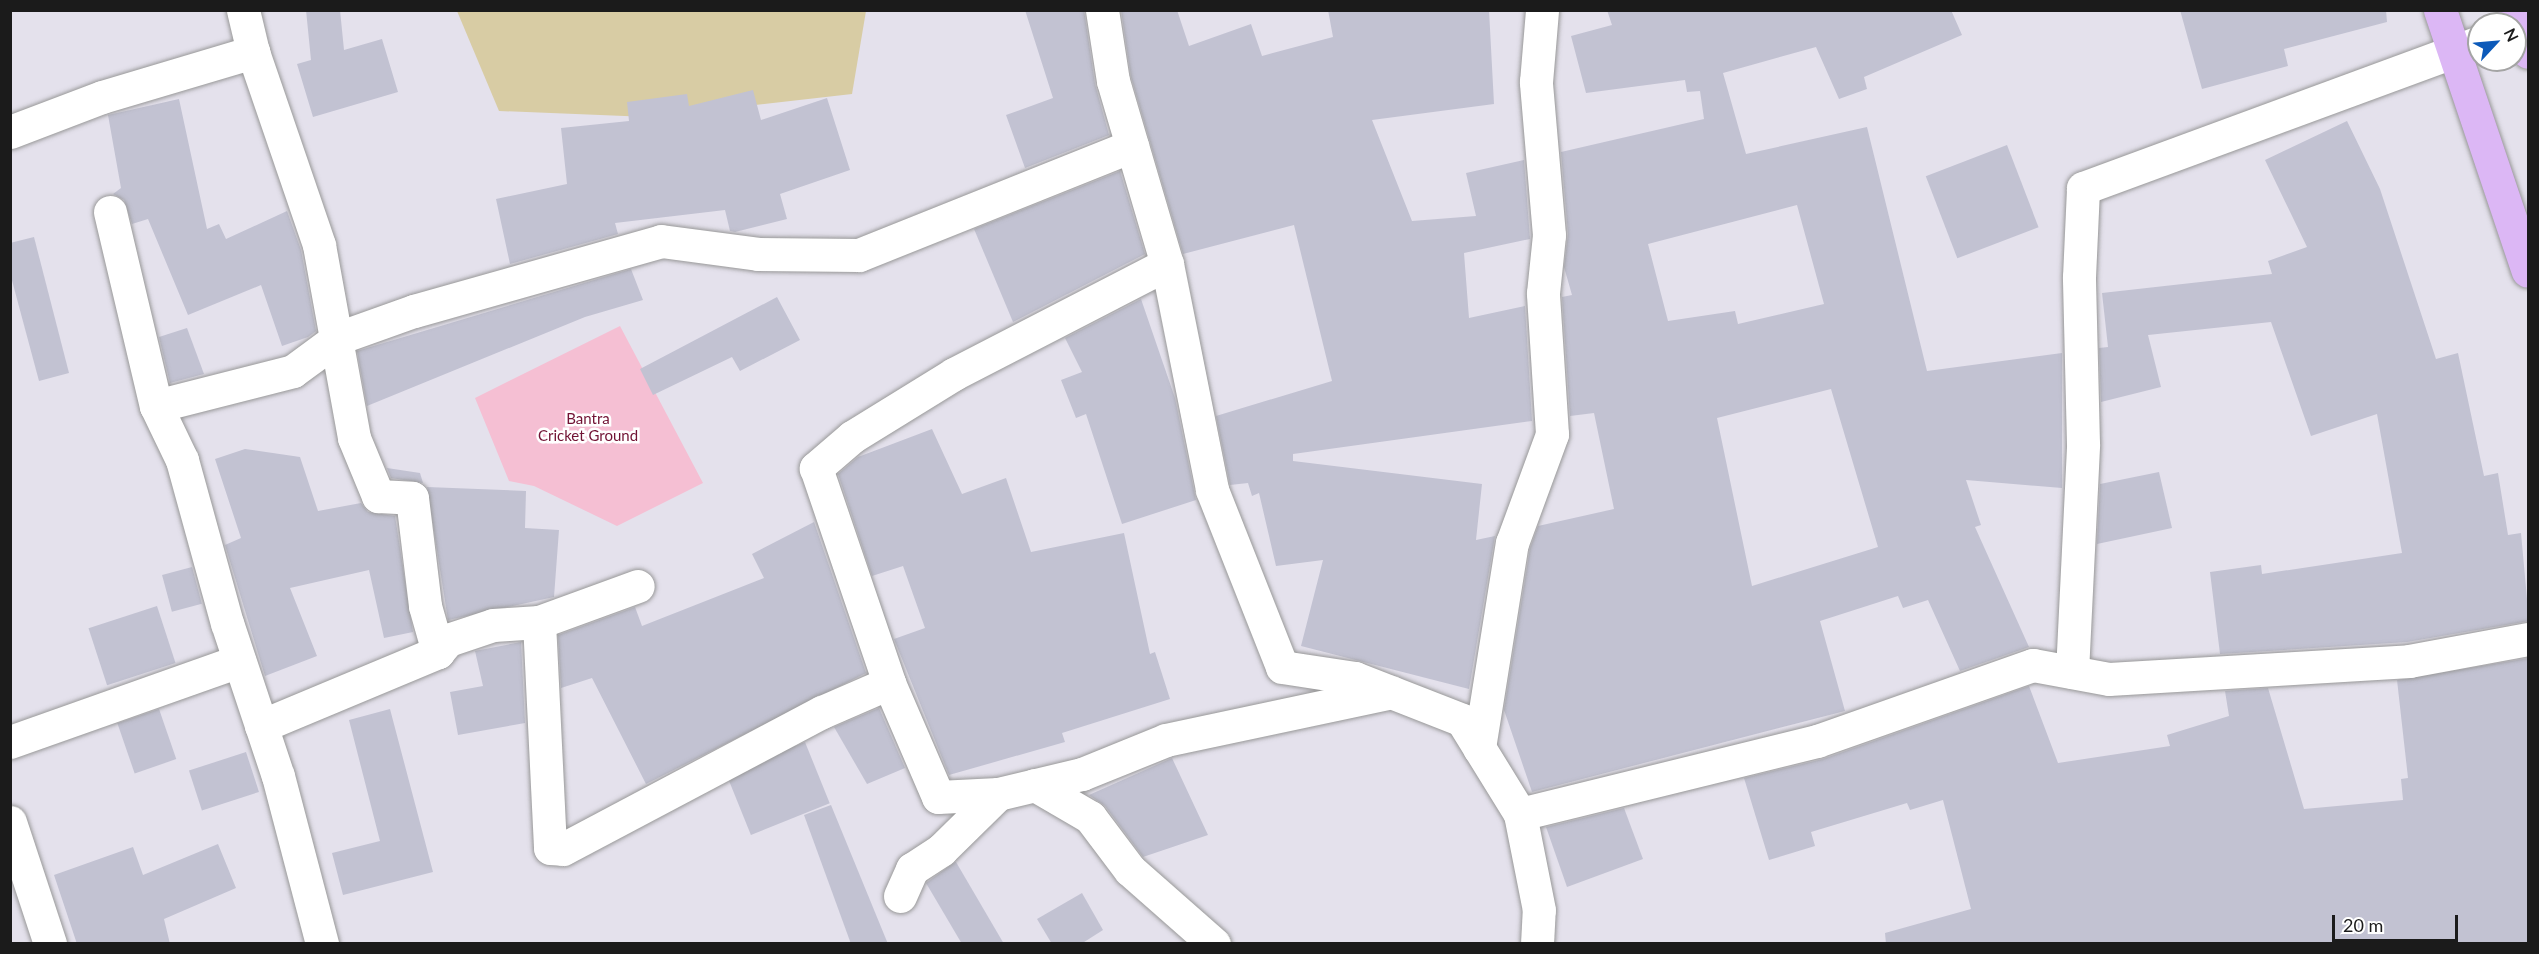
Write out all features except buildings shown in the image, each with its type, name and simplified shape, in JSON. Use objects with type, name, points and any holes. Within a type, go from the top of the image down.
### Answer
[{"type":"street","points":[[243,10],[253,52],[319,244],[338,339],[354,438],[378,496],[412,498],[425,606],[438,652]]},
{"type":"street","points":[[1102,10],[1113,81],[1167,264],[1212,490],[1282,667],[1355,678],[1462,720],[1520,814],[1539,910],[1538,944]]},
{"type":"street","points":[[1479,748],[1512,543],[1552,434],[1543,293],[1550,235],[1536,82],[1542,10]]},
{"type":"street","points":[[2440,10],[2466,46],[2529,271]]},
{"type":"street","points":[[2072,672],[2083,444],[2079,277],[2083,188],[2466,46]]},
{"type":"street","points":[[10,132],[102,97],[253,52]]},
{"type":"street","points":[[156,406],[293,371],[338,339],[565,265],[661,241],[758,254],[859,255],[1132,146]]},
{"type":"street","points":[[110,212],[156,406],[182,460],[239,661],[261,726],[322,944]]},
{"type":"street","points":[[1167,264],[954,374],[852,437],[816,468],[889,683],[939,797],[998,794],[1035,785],[1189,734],[1391,692]]},
{"type":"street","points":[[261,726],[438,652],[448,640],[493,625],[539,622],[638,586]]},
{"type":"street","points":[[539,622],[550,848],[563,849],[822,712],[889,683]]},
{"type":"street","points":[[1520,814],[1817,741],[2033,665],[2109,679],[2409,661],[2529,639]]},
{"type":"street","points":[[10,742],[239,661]]},
{"type":"street","points":[[1035,785],[1090,817],[1130,870],[1214,944]]},
{"type":"street","points":[[900,896],[912,869],[941,850],[998,794]]},
{"type":"street","points":[[10,822],[22,900],[50,944]]},
{"type":"green space","name":"Bantra Cricket Ground","points":[[620,326],[703,483],[617,526],[534,486],[509,481],[475,398]]},
{"type":"shaded area","points":[[457,11],[866,11],[852,94],[649,117],[499,111]]}]
